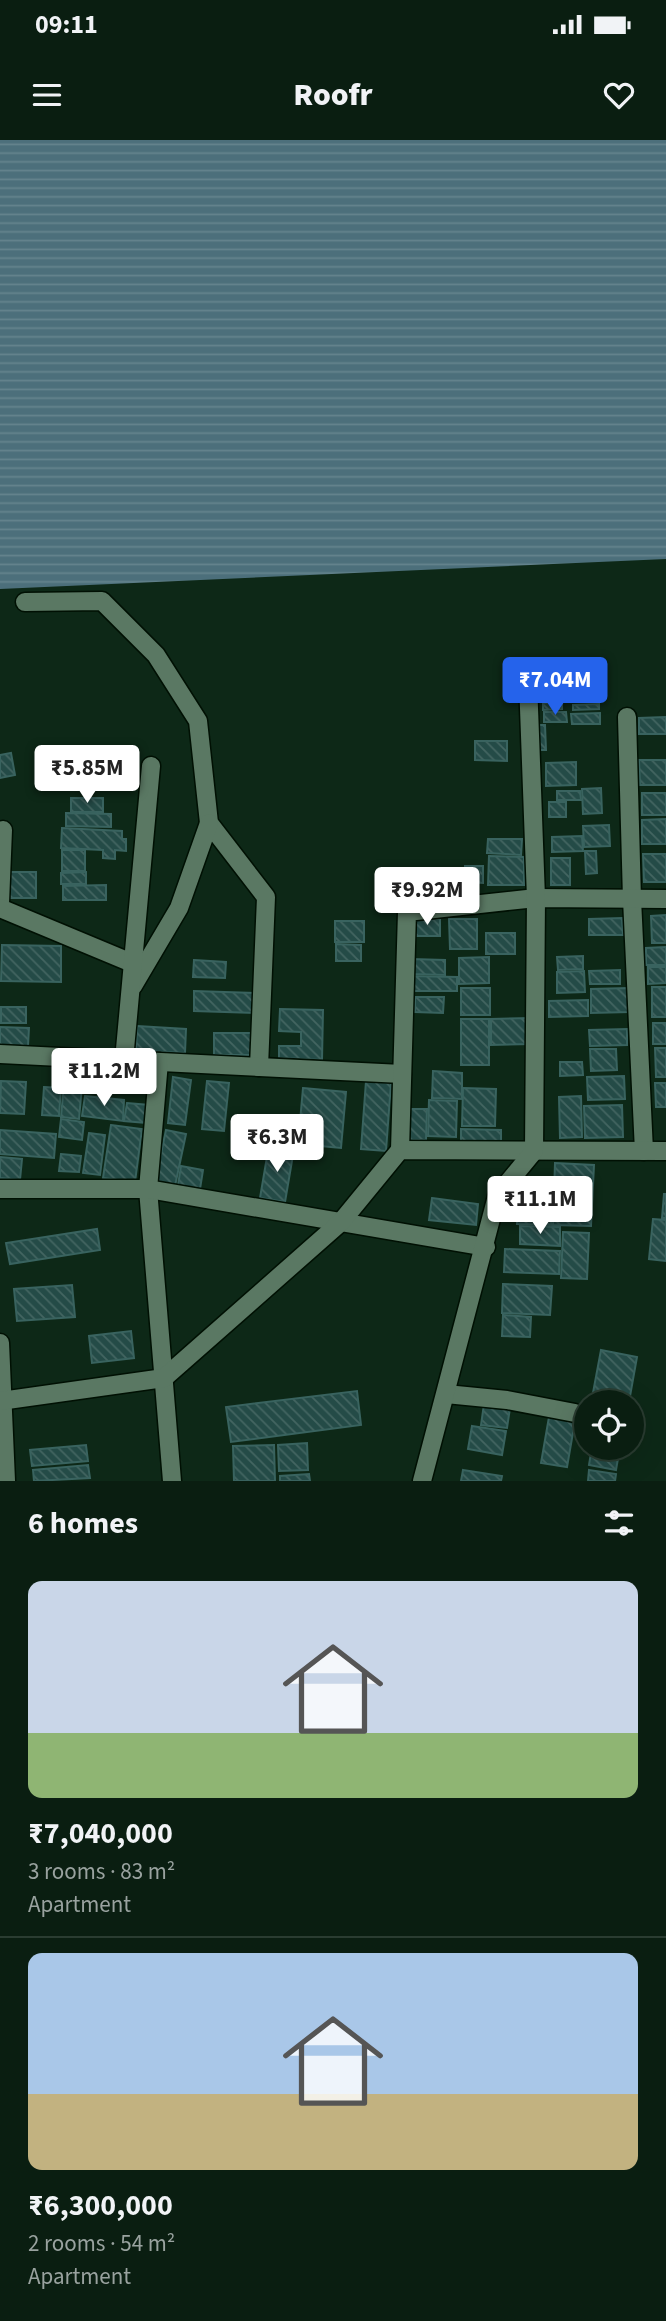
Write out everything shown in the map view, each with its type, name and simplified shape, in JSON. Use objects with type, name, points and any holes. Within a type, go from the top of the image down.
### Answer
[{"type":"street","points":[[25,602],[102,601],[156,655],[198,721],[209,823],[179,908],[130,993]]},
{"type":"street","points":[[422,1481],[486,1247],[497,1196],[534,1151],[536,898],[528,681]]},
{"type":"street","points":[[627,717],[632,899],[644,1151]]},
{"type":"street","points":[[124,1060],[151,766]]},
{"type":"street","points":[[209,823],[266,897],[259,1067]]},
{"type":"street","points":[[0,903],[3,830]]},
{"type":"street","points":[[1,1401],[164,1378],[341,1222],[400,1150],[407,912],[536,898],[666,899]]},
{"type":"street","points":[[0,908],[132,963]]},
{"type":"street","points":[[0,1054],[402,1074]]},
{"type":"street","points":[[159,1062],[148,1189],[172,1481]]},
{"type":"street","points":[[400,1150],[666,1151]]},
{"type":"street","points":[[0,1189],[148,1189],[486,1247]]},
{"type":"street","points":[[0,1343],[6,1481]]},
{"type":"street","points":[[446,1394],[507,1400],[574,1413]]},
{"type":"water","points":[[0,140],[666,140],[666,559],[0,589]]},
{"type":"building","points":[[564,684],[564,699],[543,700],[543,685]]},
{"type":"building","points":[[570,687],[590,687],[590,700],[570,700]]},
{"type":"building","points":[[562,702],[562,709],[543,710],[543,703]]},
{"type":"building","points":[[599,704],[599,709],[573,710],[573,705]]},
{"type":"building","points":[[544,712],[566,712],[567,722],[544,722]]},
{"type":"building","points":[[600,713],[600,724],[572,724],[571,714]]},
{"type":"building","points":[[666,717],[666,734],[639,734],[639,718]]},
{"type":"building","points":[[534,725],[545,725],[546,750],[534,750]]},
{"type":"building","points":[[475,741],[507,741],[507,761],[475,760]]},
{"type":"building","points":[[11,753],[15,775],[0,778],[0,755]]},
{"type":"building","points":[[639,760],[666,760],[666,785],[640,785]]},
{"type":"building","points":[[576,762],[576,785],[546,786],[546,763]]},
{"type":"building","points":[[601,788],[602,813],[583,814],[582,789]]},
{"type":"building","points":[[557,791],[580,791],[581,800],[557,800]]},
{"type":"building","points":[[642,793],[666,793],[666,815],[642,815]]},
{"type":"building","points":[[71,798],[103,798],[103,812],[71,812]]},
{"type":"building","points":[[549,802],[566,802],[566,817],[549,817]]},
{"type":"building","points":[[66,813],[111,814],[111,827],[66,826]]},
{"type":"building","points":[[666,819],[666,844],[642,844],[642,820]]},
{"type":"building","points":[[609,825],[610,846],[584,847],[583,826]]},
{"type":"building","points":[[62,828],[122,831],[122,839],[126,839],[126,851],[115,850],[115,859],[103,858],[103,850],[61,848]]},
{"type":"building","points":[[582,836],[583,851],[552,852],[552,837]]},
{"type":"building","points":[[488,839],[522,839],[521,855],[487,853]]},
{"type":"building","points":[[62,850],[85,850],[85,871],[62,871]]},
{"type":"building","points":[[585,851],[596,851],[597,873],[586,874]]},
{"type":"building","points":[[643,854],[666,854],[666,882],[644,882]]},
{"type":"building","points":[[489,856],[524,857],[524,885],[488,885]]},
{"type":"building","points":[[551,858],[570,858],[570,885],[551,885]]},
{"type":"building","points":[[465,866],[483,866],[483,883],[465,882]]},
{"type":"building","points":[[6,872],[36,872],[36,898],[6,898]]},
{"type":"building","points":[[86,872],[86,884],[61,884],[61,873]]},
{"type":"building","points":[[106,885],[106,900],[63,900],[63,886]]},
{"type":"building","points":[[666,915],[666,943],[652,943],[651,916]]},
{"type":"building","points":[[414,918],[440,919],[440,936],[414,936]]},
{"type":"building","points":[[622,918],[623,935],[589,935],[589,919]]},
{"type":"building","points":[[449,919],[477,919],[477,949],[450,949]]},
{"type":"building","points":[[335,921],[364,921],[364,942],[335,942]]},
{"type":"building","points":[[486,933],[515,933],[515,954],[486,954]]},
{"type":"building","points":[[336,944],[361,945],[361,961],[336,961]]},
{"type":"building","points":[[2,945],[61,946],[61,982],[1,981]]},
{"type":"building","points":[[666,947],[666,965],[646,965],[646,948]]},
{"type":"building","points":[[583,956],[583,969],[558,970],[557,957]]},
{"type":"building","points":[[489,957],[489,983],[459,984],[459,958]]},
{"type":"building","points":[[411,959],[445,960],[445,975],[411,974]]},
{"type":"building","points":[[194,960],[226,962],[225,978],[193,977]]},
{"type":"building","points":[[648,967],[666,967],[666,983],[648,984]]},
{"type":"building","points":[[620,970],[620,984],[590,984],[589,971]]},
{"type":"building","points":[[584,971],[585,992],[557,993],[557,972]]},
{"type":"building","points":[[408,976],[457,977],[457,991],[408,991]]},
{"type":"building","points":[[652,987],[666,987],[666,1017],[652,1017]]},
{"type":"building","points":[[461,988],[490,988],[490,1015],[461,1015]]},
{"type":"building","points":[[628,988],[629,1012],[591,1013],[591,989]]},
{"type":"building","points":[[194,991],[257,993],[256,1013],[194,1011]]},
{"type":"building","points":[[415,997],[444,997],[443,1013],[415,1012]]},
{"type":"building","points":[[588,1000],[588,1016],[549,1017],[549,1001]]},
{"type":"building","points":[[1,1007],[26,1007],[26,1023],[1,1023]]},
{"type":"building","points":[[280,1009],[323,1010],[322,1060],[279,1058],[279,1046],[301,1046],[301,1032],[279,1031]]},
{"type":"building","points":[[531,1018],[531,1044],[491,1045],[491,1019]]},
{"type":"building","points":[[461,1019],[489,1019],[489,1065],[461,1065]]},
{"type":"building","points":[[653,1023],[666,1023],[666,1044],[653,1044]]},
{"type":"building","points":[[137,1026],[186,1029],[185,1053],[136,1051]]},
{"type":"building","points":[[0,1027],[29,1028],[28,1046],[0,1046]]},
{"type":"building","points":[[627,1029],[627,1045],[590,1046],[589,1030]]},
{"type":"building","points":[[214,1033],[252,1033],[252,1055],[214,1055]]},
{"type":"building","points":[[655,1048],[666,1048],[666,1077],[656,1077]]},
{"type":"building","points":[[590,1049],[616,1049],[617,1070],[591,1071]]},
{"type":"building","points":[[560,1062],[582,1062],[583,1075],[560,1076]]},
{"type":"building","points":[[433,1071],[462,1073],[462,1099],[432,1098]]},
{"type":"building","points":[[624,1076],[625,1099],[588,1100],[587,1077]]},
{"type":"building","points":[[173,1077],[191,1080],[185,1125],[168,1123]]},
{"type":"building","points":[[1,1081],[26,1082],[24,1114],[0,1113]]},
{"type":"building","points":[[207,1081],[229,1083],[224,1131],[202,1129]]},
{"type":"building","points":[[366,1081],[391,1083],[386,1151],[361,1149]]},
{"type":"building","points":[[655,1083],[666,1083],[666,1107],[656,1107]]},
{"type":"building","points":[[64,1084],[82,1086],[79,1119],[61,1117]]},
{"type":"building","points":[[44,1087],[61,1088],[59,1116],[42,1115]]},
{"type":"building","points":[[303,1088],[346,1092],[341,1148],[298,1144]]},
{"type":"building","points":[[463,1088],[496,1089],[495,1126],[462,1126]]},
{"type":"building","points":[[85,1096],[124,1100],[123,1121],[82,1116]]},
{"type":"building","points":[[581,1096],[582,1137],[560,1138],[559,1097]]},
{"type":"building","points":[[429,1100],[457,1101],[456,1137],[428,1136]]},
{"type":"building","points":[[127,1103],[149,1105],[146,1123],[124,1121]]},
{"type":"building","points":[[622,1105],[623,1137],[585,1138],[584,1106]]},
{"type":"building","points":[[407,1109],[427,1109],[426,1140],[406,1140]]},
{"type":"building","points":[[61,1119],[84,1122],[82,1140],[59,1137]]},
{"type":"building","points":[[111,1125],[142,1129],[135,1182],[103,1178]]},
{"type":"building","points":[[461,1129],[501,1130],[501,1144],[461,1144]]},
{"type":"building","points":[[0,1130],[56,1134],[54,1158],[0,1154]]},
{"type":"building","points":[[166,1130],[186,1134],[175,1186],[155,1182]]},
{"type":"building","points":[[89,1133],[105,1135],[100,1175],[83,1173]]},
{"type":"building","points":[[269,1145],[294,1149],[285,1202],[260,1198]]},
{"type":"building","points":[[61,1154],[81,1156],[79,1172],[59,1171]]},
{"type":"building","points":[[0,1157],[22,1159],[20,1180],[0,1178]]},
{"type":"building","points":[[555,1163],[594,1165],[591,1226],[553,1225]]},
{"type":"building","points":[[181,1166],[203,1170],[200,1189],[178,1185]]},
{"type":"building","points":[[518,1188],[552,1189],[551,1225],[517,1224]]},
{"type":"building","points":[[664,1194],[666,1218],[662,1218]]},
{"type":"building","points":[[432,1198],[478,1204],[476,1225],[429,1220]]},
{"type":"building","points":[[653,1219],[666,1220],[666,1261],[649,1259]]},
{"type":"building","points":[[520,1226],[560,1227],[560,1246],[520,1244]]},
{"type":"building","points":[[97,1229],[100,1250],[10,1264],[6,1243]]},
{"type":"building","points":[[563,1232],[589,1233],[587,1279],[561,1278]]},
{"type":"building","points":[[505,1249],[560,1251],[559,1274],[504,1272]]},
{"type":"building","points":[[503,1284],[552,1286],[550,1315],[502,1313]]},
{"type":"building","points":[[72,1285],[75,1317],[17,1321],[14,1289]]},
{"type":"building","points":[[503,1315],[531,1317],[530,1337],[502,1336]]},
{"type":"building","points":[[131,1331],[134,1358],[92,1363],[89,1336]]},
{"type":"building","points":[[601,1350],[637,1357],[631,1390],[594,1390]]},
{"type":"building","points":[[357,1391],[361,1425],[231,1442],[226,1407]]},
{"type":"building","points":[[484,1404],[510,1408],[507,1428],[481,1425]]},
{"type":"building","points":[[549,1417],[574,1421],[567,1467],[541,1463]]},
{"type":"building","points":[[472,1426],[506,1431],[502,1455],[468,1449]]},
{"type":"building","points":[[307,1443],[308,1470],[279,1471],[278,1445]]},
{"type":"building","points":[[86,1445],[88,1461],[32,1466],[30,1450]]},
{"type":"building","points":[[274,1445],[275,1481],[234,1481],[233,1446]]},
{"type":"building","points":[[590,1460],[618,1460],[616,1470],[589,1465]]},
{"type":"building","points":[[88,1465],[90,1478],[34,1481],[33,1470]]},
{"type":"building","points":[[463,1470],[502,1476],[501,1481],[461,1481]]},
{"type":"building","points":[[589,1470],[616,1474],[615,1481],[588,1481]]},
{"type":"building","points":[[309,1474],[310,1481],[280,1481],[280,1476]]}]
